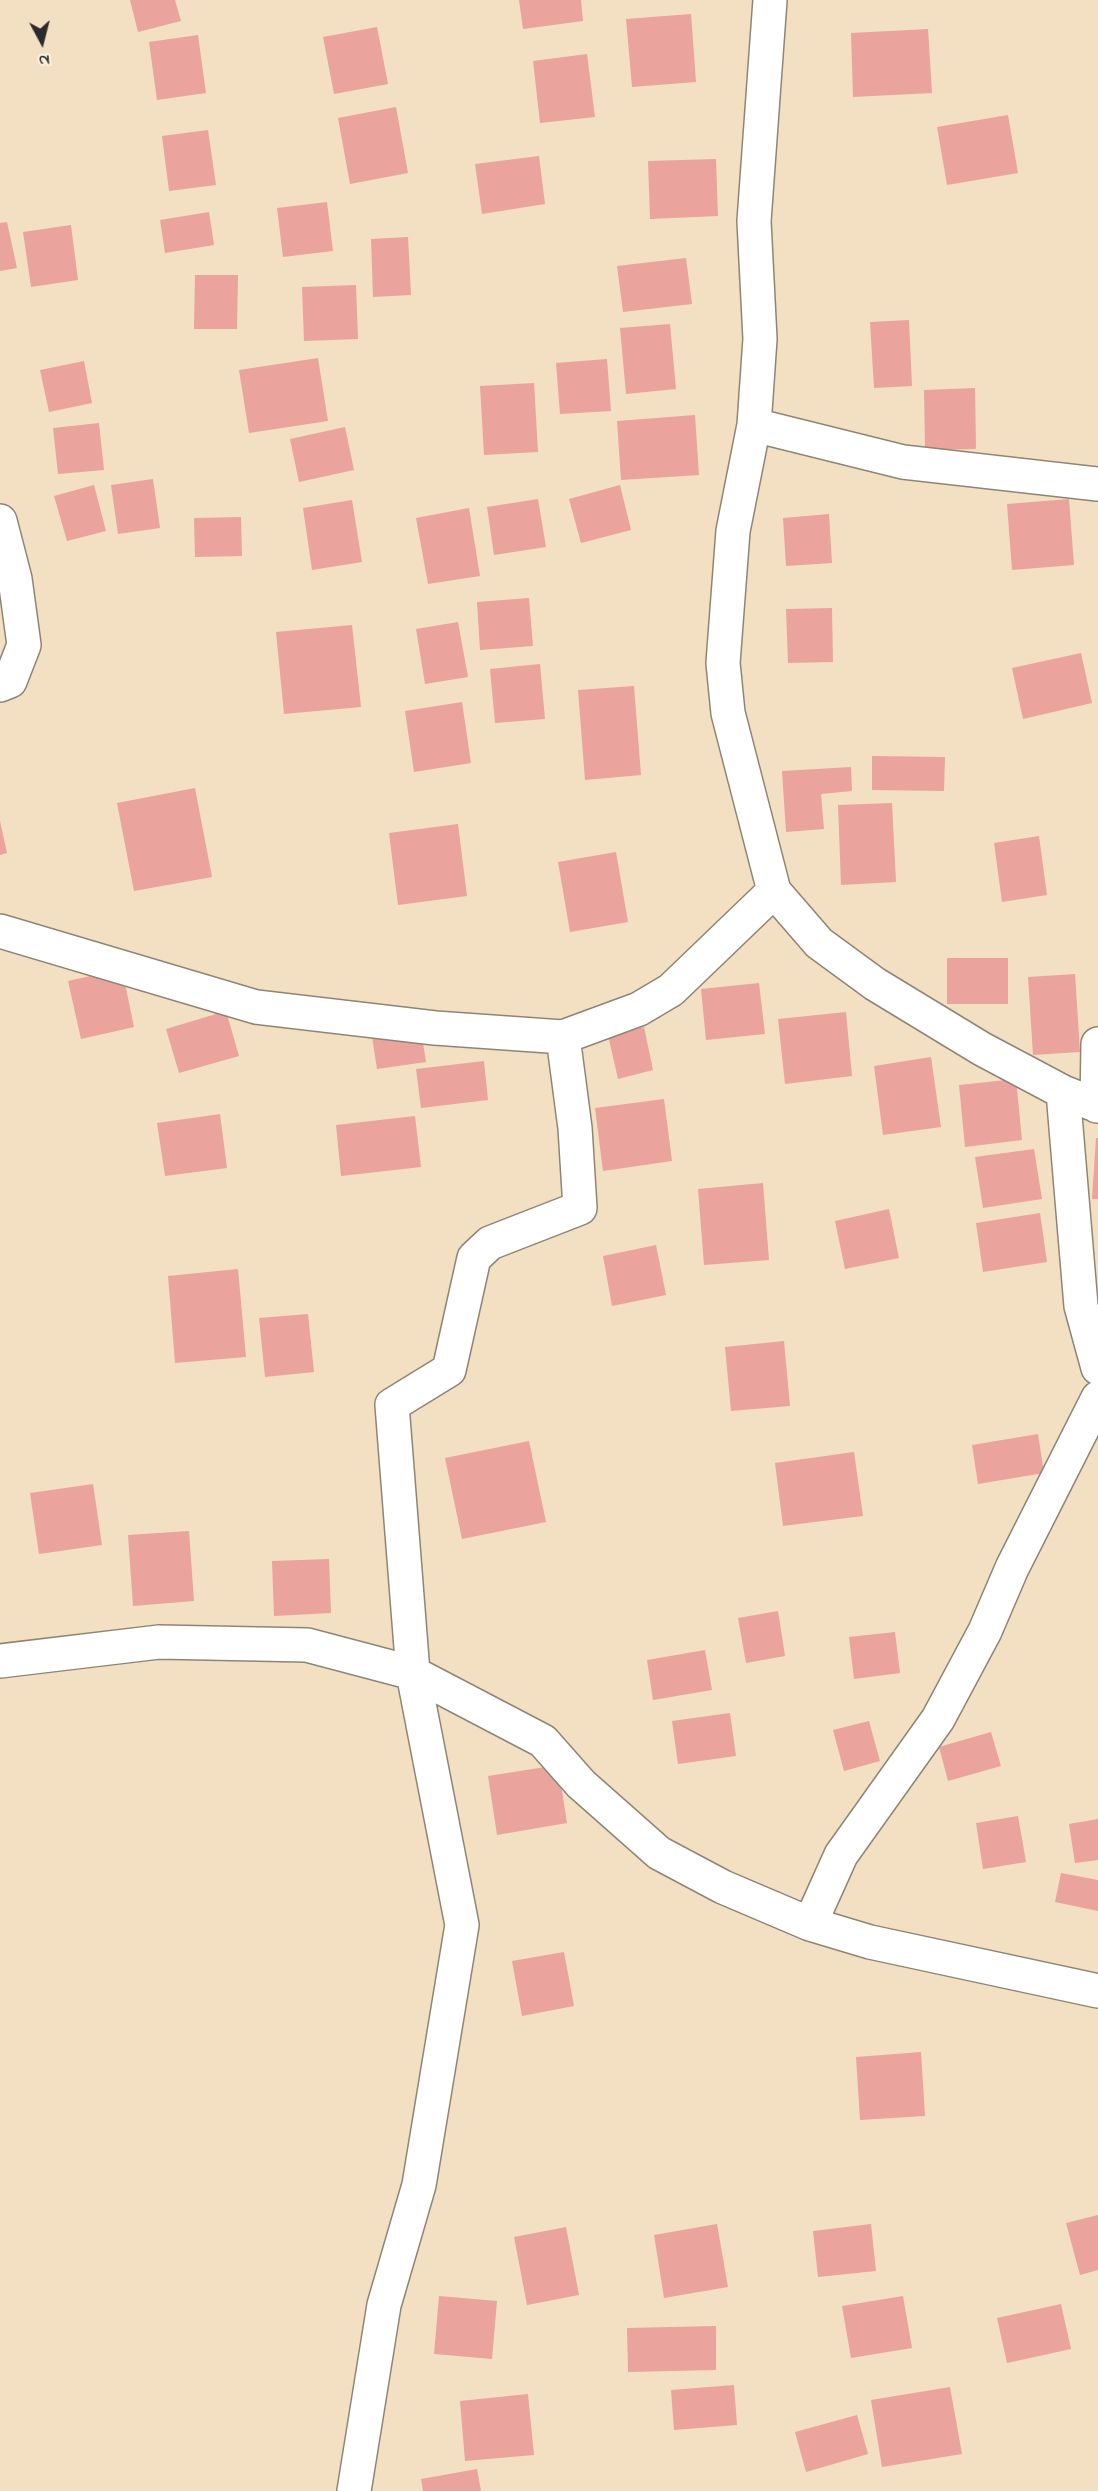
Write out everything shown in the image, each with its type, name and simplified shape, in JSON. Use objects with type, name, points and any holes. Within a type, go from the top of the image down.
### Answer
[{"type":"street","points":[[770,0],[754,221],[760,339],[754,425],[733,531],[723,663],[728,713],[774,891],[819,943],[875,984],[982,1049],[1063,1092],[1098,1106],[1098,1044]]},
{"type":"street","points":[[754,425],[903,462],[1098,484]]},
{"type":"street","points":[[0,521],[15,579],[24,645],[10,681],[0,685]]},
{"type":"street","points":[[0,931],[256,1007],[435,1028],[563,1037],[639,1009],[671,990],[774,891]]},
{"type":"street","points":[[354,2491],[384,2305],[419,2185],[462,1925],[413,1673],[392,1405],[449,1370],[474,1258],[490,1243],[580,1208],[575,1128],[563,1037]]},
{"type":"street","points":[[1063,1092],[1081,1306],[1098,1368]]},
{"type":"street","points":[[810,1924],[841,1855],[938,1719],[985,1631],[1012,1568],[1098,1398]]},
{"type":"street","points":[[0,1661],[159,1642],[307,1645],[413,1673],[543,1741],[581,1784],[659,1853],[723,1887],[810,1924],[870,1942],[1098,1991]]},
{"type":"building","points":[[130,0],[175,0],[181,21],[138,32]]},
{"type":"building","points":[[519,0],[581,0],[583,21],[523,29]]},
{"type":"building","points":[[691,14],[696,82],[632,87],[626,19]]},
{"type":"building","points":[[377,27],[388,84],[334,94],[323,37]]},
{"type":"building","points":[[928,29],[932,93],[853,97],[851,33]]},
{"type":"building","points":[[198,35],[206,93],[157,100],[149,42]]},
{"type":"building","points":[[587,54],[595,117],[540,123],[533,61]]},
{"type":"building","points":[[396,107],[408,173],[350,184],[338,118]]},
{"type":"building","points":[[1008,115],[1018,173],[947,185],[937,127]]},
{"type":"building","points":[[208,130],[216,185],[169,191],[162,136]]},
{"type":"building","points":[[539,156],[545,204],[482,214],[475,164]]},
{"type":"building","points":[[716,159],[718,216],[650,219],[648,161]]},
{"type":"building","points":[[327,202],[333,251],[283,257],[277,208]]},
{"type":"building","points":[[209,212],[214,245],[165,253],[160,220]]},
{"type":"building","points":[[7,222],[17,268],[0,271],[0,223]]},
{"type":"building","points":[[71,225],[78,280],[31,287],[23,232]]},
{"type":"building","points":[[408,237],[411,295],[373,297],[371,239]]},
{"type":"building","points":[[686,258],[692,304],[623,312],[617,266]]},
{"type":"building","points":[[195,275],[238,275],[237,329],[194,329]]},
{"type":"building","points":[[356,285],[358,339],[304,341],[302,287]]},
{"type":"building","points":[[909,320],[912,386],[874,388],[870,322]]},
{"type":"building","points":[[670,324],[676,389],[626,394],[620,328]]},
{"type":"building","points":[[318,358],[328,421],[249,433],[239,370]]},
{"type":"building","points":[[607,359],[611,411],[560,414],[556,363]]},
{"type":"building","points":[[84,361],[92,403],[49,412],[40,370]]},
{"type":"building","points":[[534,383],[538,452],[484,455],[480,386]]},
{"type":"building","points":[[975,388],[976,449],[925,450],[924,390]]},
{"type":"building","points":[[695,415],[699,475],[621,480],[617,421]]},
{"type":"building","points":[[99,423],[104,470],[58,474],[53,428]]},
{"type":"building","points":[[345,427],[354,470],[299,482],[290,439]]},
{"type":"building","points":[[153,479],[160,528],[118,534],[111,485]]},
{"type":"building","points":[[94,485],[106,531],[67,541],[54,496]]},
{"type":"building","points":[[620,485],[631,530],[581,543],[569,499]]},
{"type":"building","points":[[538,499],[546,547],[494,555],[487,507]]},
{"type":"building","points":[[1069,499],[1074,565],[1012,570],[1007,504]]},
{"type":"building","points":[[352,500],[362,562],[312,570],[303,508]]},
{"type":"building","points":[[469,508],[480,576],[428,584],[416,518]]},
{"type":"building","points":[[829,514],[832,563],[786,566],[783,518]]},
{"type":"building","points":[[241,517],[242,556],[195,557],[194,518]]},
{"type":"building","points":[[529,598],[533,646],[480,650],[477,602]]},
{"type":"building","points":[[832,608],[833,662],[788,663],[786,609]]},
{"type":"building","points":[[458,622],[468,677],[425,684],[416,629]]},
{"type":"building","points":[[352,625],[361,707],[284,714],[276,632]]},
{"type":"building","points":[[1081,653],[1092,703],[1023,719],[1012,668]]},
{"type":"building","points":[[540,664],[545,719],[495,723],[490,669]]},
{"type":"building","points":[[634,686],[641,775],[585,780],[578,690]]},
{"type":"building","points":[[462,702],[471,763],[414,772],[405,711]]},
{"type":"building","points":[[872,756],[945,757],[944,791],[872,790]]},
{"type":"building","points":[[851,767],[852,791],[821,794],[824,829],[786,832],[782,771]]},
{"type":"building","points":[[195,788],[212,877],[134,891],[117,803]]},
{"type":"building","points":[[892,803],[896,882],[841,885],[838,805]]},
{"type":"building","points":[[0,821],[7,853],[0,855]]},
{"type":"building","points":[[458,824],[467,896],[398,905],[389,833]]},
{"type":"building","points":[[1039,836],[1047,895],[1002,902],[994,843]]},
{"type":"building","points":[[616,852],[628,922],[570,932],[558,862]]},
{"type":"building","points":[[947,958],[1008,958],[1008,1004],[947,1004]]},
{"type":"building","points":[[122,969],[134,1027],[81,1039],[68,981]]},
{"type":"building","points":[[1075,974],[1080,1052],[1033,1055],[1028,977]]},
{"type":"building","points":[[759,983],[765,1034],[706,1040],[701,989]]},
{"type":"building","points":[[226,1011],[239,1056],[179,1073],[166,1029]]},
{"type":"building","points":[[846,1012],[852,1076],[785,1084],[778,1019]]},
{"type":"building","points":[[644,1027],[653,1070],[618,1079],[608,1035]]},
{"type":"building","points":[[421,1030],[426,1062],[377,1069],[372,1037]]},
{"type":"building","points":[[931,1057],[941,1127],[883,1135],[874,1066]]},
{"type":"building","points":[[484,1061],[488,1100],[421,1108],[416,1069]]},
{"type":"building","points":[[1016,1079],[1022,1140],[965,1147],[959,1085]]},
{"type":"building","points":[[664,1099],[672,1161],[603,1171],[595,1108]]},
{"type":"building","points":[[220,1114],[227,1168],[165,1176],[157,1123]]},
{"type":"building","points":[[415,1116],[421,1167],[341,1176],[336,1125]]},
{"type":"building","points":[[1096,1138],[1098,1138],[1098,1199],[1092,1199]]},
{"type":"building","points":[[1034,1149],[1042,1199],[983,1208],[975,1157]]},
{"type":"building","points":[[763,1183],[769,1260],[704,1265],[698,1189]]},
{"type":"building","points":[[889,1209],[899,1258],[845,1269],[835,1221]]},
{"type":"building","points":[[1040,1213],[1047,1262],[983,1272],[976,1223]]},
{"type":"building","points":[[656,1245],[666,1295],[612,1306],[603,1256]]},
{"type":"building","points":[[238,1269],[246,1357],[175,1363],[168,1276]]},
{"type":"building","points":[[308,1314],[314,1372],[265,1377],[259,1318]]},
{"type":"building","points":[[784,1341],[790,1406],[731,1411],[725,1347]]},
{"type":"building","points":[[1038,1434],[1044,1473],[978,1484],[972,1445]]},
{"type":"building","points":[[529,1441],[546,1522],[462,1539],[445,1458]]},
{"type":"building","points":[[854,1452],[863,1516],[783,1526],[775,1463]]},
{"type":"building","points":[[93,1484],[102,1545],[39,1554],[30,1493]]},
{"type":"building","points":[[189,1531],[194,1601],[133,1606],[128,1535]]},
{"type":"building","points":[[329,1559],[331,1613],[274,1616],[272,1561]]},
{"type":"building","points":[[778,1611],[785,1656],[746,1663],[738,1618]]},
{"type":"building","points":[[895,1632],[900,1673],[854,1679],[849,1637]]},
{"type":"building","points":[[705,1650],[712,1690],[653,1700],[647,1660]]},
{"type":"building","points":[[730,1713],[736,1756],[678,1764],[672,1721]]},
{"type":"building","points":[[869,1721],[880,1761],[844,1771],[833,1730]]},
{"type":"building","points":[[991,1732],[1001,1766],[948,1781],[939,1747]]},
{"type":"building","points":[[558,1765],[567,1823],[497,1835],[488,1776]]},
{"type":"building","points":[[1018,1816],[1026,1862],[983,1869],[976,1823]]},
{"type":"building","points":[[1098,1819],[1098,1860],[1075,1863],[1069,1824]]},
{"type":"building","points":[[1061,1873],[1098,1880],[1098,1911],[1055,1902]]},
{"type":"building","points":[[564,1952],[574,2006],[522,2016],[512,1961]]},
{"type":"building","points":[[921,2052],[925,2116],[860,2120],[856,2057]]},
{"type":"building","points":[[1098,2215],[1098,2270],[1080,2275],[1066,2223]]},
{"type":"building","points":[[717,2224],[728,2287],[664,2298],[654,2235]]},
{"type":"building","points":[[871,2224],[876,2271],[818,2277],[813,2231]]},
{"type":"building","points":[[566,2227],[579,2295],[527,2305],[514,2237]]},
{"type":"building","points":[[439,2296],[497,2301],[492,2359],[434,2354]]},
{"type":"building","points":[[903,2296],[912,2348],[851,2358],[842,2306]]},
{"type":"building","points":[[1061,2304],[1071,2349],[1007,2363],[997,2318]]},
{"type":"building","points":[[716,2326],[716,2370],[628,2372],[627,2328]]},
{"type":"building","points":[[734,2385],[737,2425],[674,2430],[671,2390]]},
{"type":"building","points":[[950,2387],[962,2454],[882,2467],[871,2400]]},
{"type":"building","points":[[528,2394],[534,2455],[465,2461],[460,2401]]},
{"type":"building","points":[[857,2415],[868,2454],[806,2472],[795,2432]]},
{"type":"building","points":[[477,2469],[481,2491],[423,2491],[421,2479]]}]
